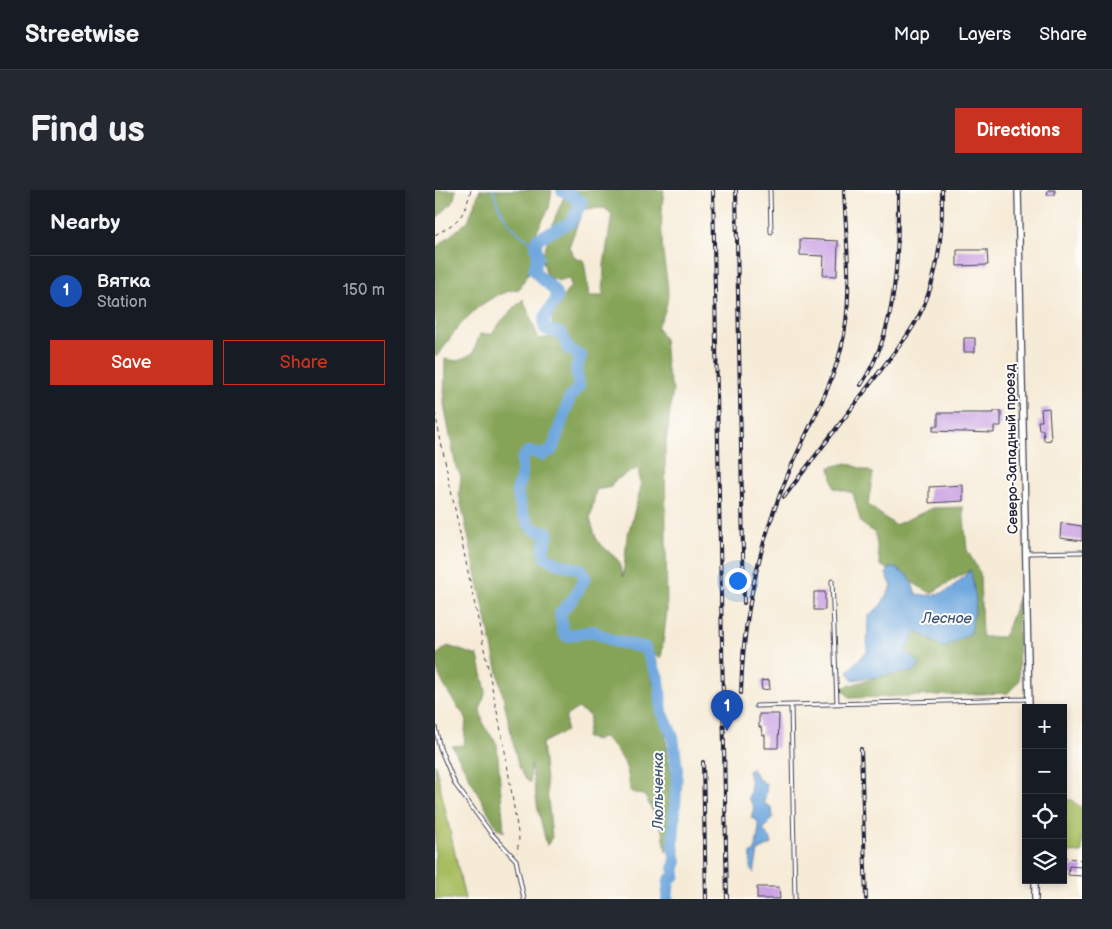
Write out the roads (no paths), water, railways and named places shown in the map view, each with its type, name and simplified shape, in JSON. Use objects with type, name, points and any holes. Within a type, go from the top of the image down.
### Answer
[{"type":"street","name":"Северо-Западный проезд","points":[[1017,190],[1029,704]]},
{"type":"street","points":[[1035,884],[1035,899]]},
{"type":"lane","points":[[770,190],[771,232]]},
{"type":"lane","points":[[1026,553],[1082,552]]},
{"type":"lane","points":[[832,581],[837,703]]},
{"type":"lane","points":[[755,706],[1029,699]]},
{"type":"lane","points":[[791,705],[795,899]]},
{"type":"lane","points":[[435,727],[440,748],[455,784],[490,832],[516,860],[524,899]]},
{"type":"water","name":"Лесное","points":[[891,566],[909,576],[916,594],[926,595],[947,591],[971,570],[976,601],[971,633],[944,648],[916,631],[905,650],[920,664],[916,671],[852,680],[848,671],[867,651],[868,617],[881,605],[892,586],[886,574]]},
{"type":"water","points":[[752,769],[758,778],[767,785],[764,803],[772,808],[773,818],[763,830],[770,837],[772,844],[758,851],[754,873],[750,868],[751,853],[755,851],[759,828],[757,820],[751,818],[754,807],[748,798],[751,785],[748,771]]},
{"type":"waterway","points":[[493,190],[504,216],[514,229],[536,246]]},
{"type":"waterway","name":"Люльченка","points":[[562,190],[582,202],[571,222],[537,239],[538,257],[534,269],[553,289],[557,298],[545,316],[545,329],[562,334],[568,349],[581,356],[576,369],[579,386],[570,397],[552,450],[542,455],[528,452],[522,459],[522,474],[517,491],[522,513],[531,527],[538,531],[547,532],[548,535],[543,551],[545,557],[558,564],[581,569],[585,578],[572,600],[560,613],[563,632],[566,636],[593,631],[613,641],[645,648],[659,680],[662,712],[673,737],[677,769],[673,846],[676,862],[674,866],[675,875],[669,880],[667,899]]},
{"type":"railway","points":[[713,190],[727,899]]},
{"type":"railway","points":[[736,190],[744,603]]},
{"type":"railway","points":[[741,693],[745,636],[761,552],[778,498],[831,381],[845,330],[848,270],[844,190]]},
{"type":"railway","points":[[861,385],[883,339],[894,290],[898,240],[898,190]]},
{"type":"railway","points":[[784,497],[906,337],[925,303],[936,266],[939,248],[942,190]]},
{"type":"railway","points":[[861,749],[866,899]]},
{"type":"railway","points":[[703,762],[706,899]]},
{"type":"place","name":"Вятка","points":[[727,731]]}]
